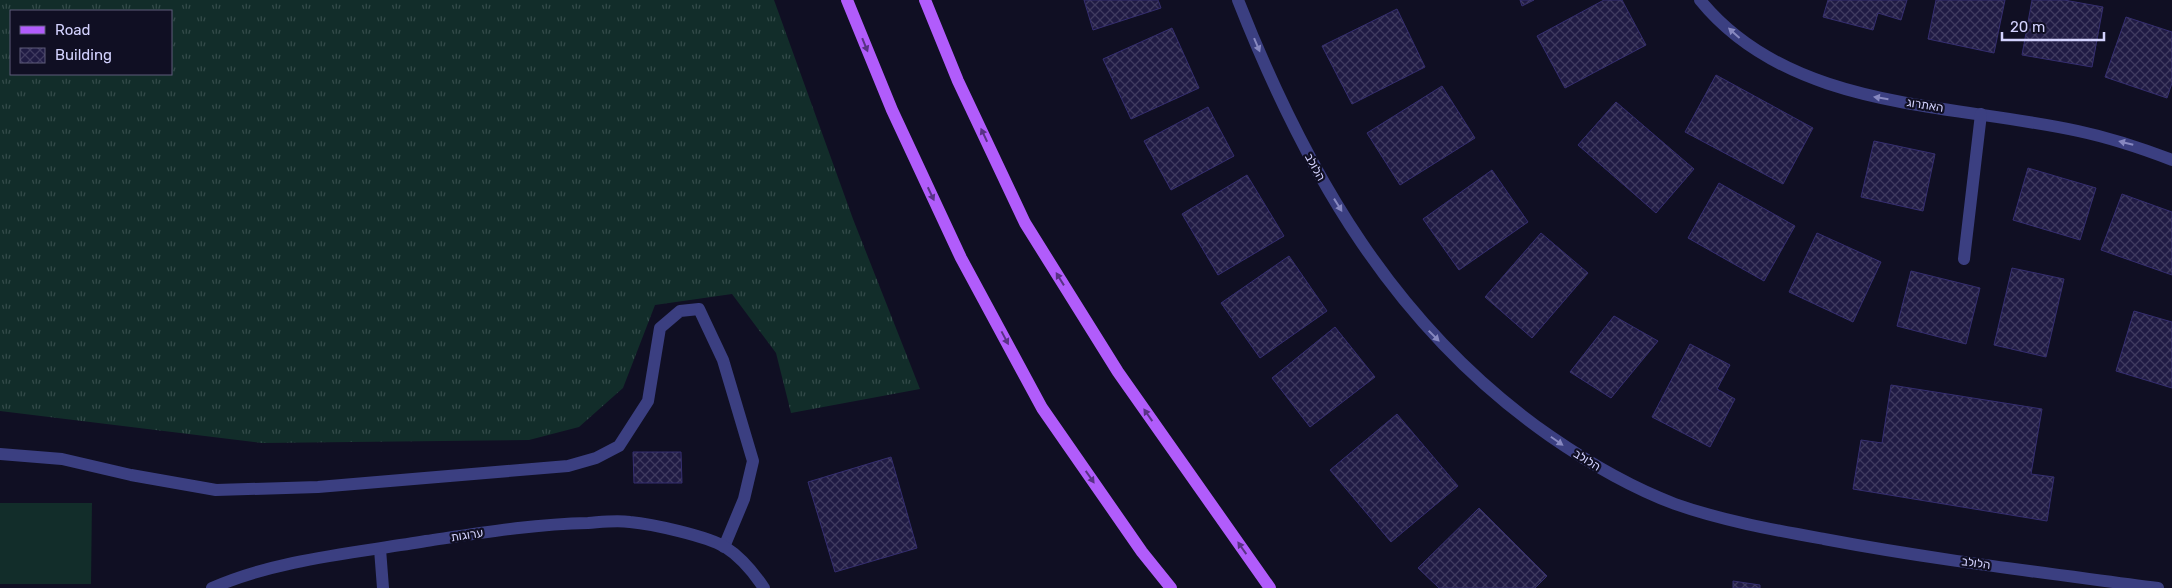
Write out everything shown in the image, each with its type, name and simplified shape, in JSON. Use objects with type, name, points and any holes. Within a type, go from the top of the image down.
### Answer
[{"type":"main road","points":[[847,0],[892,110],[961,258],[1042,408],[1142,552],[1171,588]]},
{"type":"main road","points":[[925,0],[958,81],[1025,223],[1118,372],[1270,588]]},
{"type":"street","name":"הלולב","points":[[1238,0],[1275,87],[1314,167],[1382,273],[1428,329],[1476,378],[1515,411],[1570,450],[1619,480],[1675,504],[1729,521],[1901,553],[2158,588]]},
{"type":"street","name":"האתרוג","points":[[1700,0],[1745,43],[1805,76],[1867,96],[2077,130],[2135,145],[2172,160]]},
{"type":"street","points":[[1964,259],[1981,114]]},
{"type":"street","points":[[0,454],[62,459],[131,475],[216,490],[318,487],[568,466],[596,458],[619,446],[648,401],[660,328],[680,311],[699,309],[722,360],[753,461],[744,499],[724,547],[752,571],[764,588]]},
{"type":"street","name":"ערוגות","points":[[212,588],[230,580],[297,562],[494,531],[572,523],[629,522],[680,532],[724,547]]},
{"type":"street","points":[[380,549],[382,588]]},
{"type":"street","points":[[2058,588],[2060,575]]},
{"type":"green space","points":[[0,0],[774,0],[853,219],[920,389],[791,413],[776,353],[732,294],[655,305],[623,388],[579,427],[529,440],[262,443],[0,411]]},
{"type":"green space","points":[[0,503],[92,503],[91,584],[0,584]]},
{"type":"building","points":[[1084,0],[1158,0],[1161,8],[1093,30]]},
{"type":"building","points":[[1520,0],[1534,0],[1522,6]]},
{"type":"building","points":[[1604,0],[1622,0],[1646,45],[1565,88],[1537,36]]},
{"type":"building","points":[[1828,0],[1907,0],[1901,20],[1878,13],[1873,30],[1823,17]]},
{"type":"building","points":[[1936,0],[2005,0],[1994,53],[1928,39]]},
{"type":"building","points":[[2032,0],[2064,0],[2103,7],[2092,67],[2022,55]]},
{"type":"building","points":[[1397,9],[1425,67],[1352,104],[1322,46]]},
{"type":"building","points":[[2126,17],[2172,32],[2172,83],[2167,98],[2105,77]]},
{"type":"building","points":[[1172,28],[1199,88],[1131,119],[1103,59]]},
{"type":"building","points":[[1716,75],[1813,128],[1783,184],[1685,132]]},
{"type":"building","points":[[1442,86],[1475,138],[1400,185],[1367,133]]},
{"type":"building","points":[[1616,102],[1694,169],[1656,213],[1578,145]]},
{"type":"building","points":[[1208,107],[1234,156],[1171,190],[1144,141]]},
{"type":"building","points":[[1874,141],[1935,154],[1923,211],[1861,197]]},
{"type":"building","points":[[2028,168],[2096,188],[2080,240],[2013,220]]},
{"type":"building","points":[[1492,170],[1528,222],[1459,270],[1423,219]]},
{"type":"building","points":[[1247,175],[1284,236],[1218,275],[1182,214]]},
{"type":"building","points":[[1719,183],[1795,226],[1764,281],[1688,238]]},
{"type":"building","points":[[2122,194],[2172,212],[2172,275],[2101,250]]},
{"type":"building","points":[[1541,233],[1588,273],[1532,338],[1485,297]]},
{"type":"building","points":[[1817,233],[1881,262],[1853,322],[1789,292]]},
{"type":"building","points":[[1289,256],[1327,311],[1260,358],[1221,303]]},
{"type":"building","points":[[2012,268],[2064,279],[2046,357],[1994,345]]},
{"type":"building","points":[[1911,271],[1980,288],[1966,344],[1897,326]]},
{"type":"building","points":[[2134,311],[2172,322],[2172,388],[2116,371]]},
{"type":"building","points":[[1614,316],[1658,341],[1611,398],[1570,372]]},
{"type":"building","points":[[1335,327],[1375,377],[1310,427],[1272,378]]},
{"type":"building","points":[[1690,344],[1730,365],[1717,389],[1735,399],[1710,447],[1652,417]]},
{"type":"building","points":[[1891,385],[2042,409],[2031,474],[2054,477],[2047,521],[1853,489],[1861,440],[1882,443]]},
{"type":"building","points":[[1397,414],[1458,486],[1391,542],[1330,470]]},
{"type":"building","points":[[633,452],[681,452],[682,483],[634,483]]},
{"type":"building","points":[[891,457],[917,548],[835,572],[808,482]]},
{"type":"building","points":[[1479,508],[1547,576],[1535,588],[1439,588],[1418,568]]},
{"type":"building","points":[[1733,581],[1760,585],[1760,588],[1733,588]]}]
